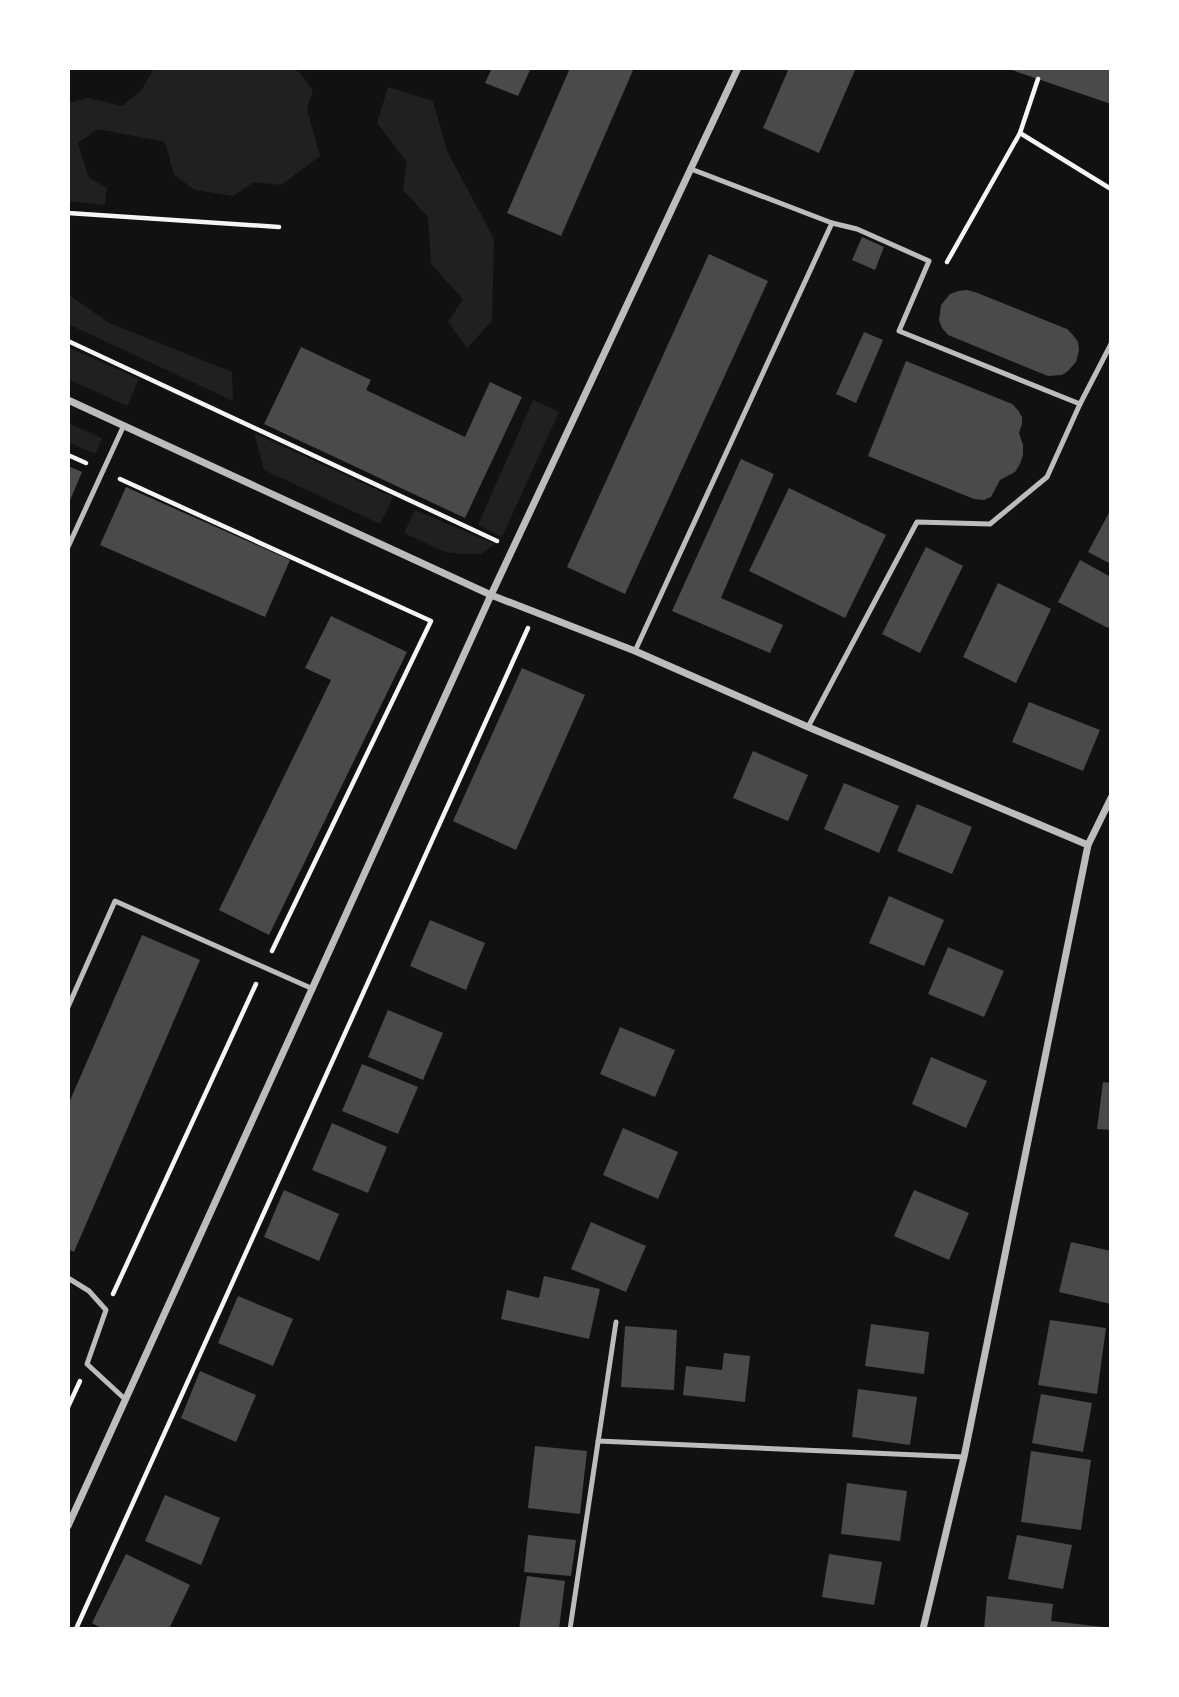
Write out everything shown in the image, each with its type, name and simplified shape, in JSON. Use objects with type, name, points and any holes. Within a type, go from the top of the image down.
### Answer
[{"type":"street","points":[[68,1526],[491,595],[738,68]]},
{"type":"street","points":[[68,400],[491,595],[635,651],[1088,845]]},
{"type":"street","points":[[923,1629],[964,1457],[1088,845],[1111,798]]},
{"type":"lane","points":[[691,169],[832,223],[857,229],[929,261],[898,331],[1080,404]]},
{"type":"lane","points":[[635,651],[832,223]]},
{"type":"lane","points":[[808,727],[917,522],[990,524],[1046,477],[1111,344]]},
{"type":"lane","points":[[68,547],[124,425]]},
{"type":"lane","points":[[68,1007],[115,901],[313,989]]},
{"type":"lane","points":[[68,1278],[89,1291],[106,1310],[87,1364],[126,1400]]},
{"type":"lane","points":[[570,1629],[616,1322]]},
{"type":"lane","points":[[598,1441],[964,1457]]},
{"type":"path","points":[[929,261],[945,265],[1020,133],[1038,79]]},
{"type":"path","points":[[1020,133],[1111,189]]},
{"type":"path","points":[[68,213],[279,227]]},
{"type":"path","points":[[68,341],[514,549]]},
{"type":"path","points":[[68,455],[431,621],[264,967],[106,1310]]},
{"type":"path","points":[[76,1629],[535,613]]},
{"type":"path","points":[[68,1407],[87,1364]]},
{"type":"shaded area","points":[[154,68],[291,68],[299,72],[313,90],[307,109],[320,156],[281,185],[254,182],[233,196],[195,190],[174,175],[165,142],[97,129],[78,143],[89,178],[107,188],[105,205],[68,201],[68,103],[88,98],[122,106],[141,91]]},
{"type":"shaded area","points":[[388,87],[433,101],[447,151],[494,239],[492,321],[467,348],[448,322],[463,299],[431,264],[428,217],[403,190],[407,162],[377,123]]},
{"type":"shaded area","points":[[68,294],[109,323],[232,372],[233,401],[68,324]]},
{"type":"shaded area","points":[[68,347],[139,379],[127,406],[68,379]]},
{"type":"shaded area","points":[[533,400],[559,412],[502,537],[478,525]]},
{"type":"shaded area","points":[[68,423],[102,438],[95,454],[68,442]]},
{"type":"shaded area","points":[[254,433],[393,497],[380,524],[264,470]]},
{"type":"shaded area","points":[[415,510],[495,544],[481,554],[445,552],[404,533]]},
{"type":"building","points":[[492,68],[531,68],[518,96],[485,83]]},
{"type":"building","points":[[570,68],[634,68],[561,236],[507,213]]},
{"type":"building","points":[[789,68],[856,68],[819,153],[763,128]]},
{"type":"building","points":[[1009,68],[1111,68],[1111,104],[1009,69]]},
{"type":"building","points":[[862,237],[884,247],[875,270],[852,260]]},
{"type":"building","points":[[709,254],[768,281],[625,594],[567,567]]},
{"type":"building","points":[[967,290],[1067,329],[1078,342],[1076,362],[1062,375],[1048,376],[948,335],[939,320],[941,305],[950,294]]},
{"type":"building","points":[[864,332],[883,340],[856,403],[836,394]]},
{"type":"building","points":[[301,347],[371,380],[366,390],[465,437],[490,382],[522,397],[465,518],[264,424]]},
{"type":"building","points":[[906,361],[1012,404],[1018,410],[1022,417],[1019,433],[1023,455],[1015,472],[1000,480],[991,497],[984,500],[974,499],[868,456]]},
{"type":"building","points":[[741,459],[774,474],[721,598],[783,625],[770,653],[672,611]]},
{"type":"building","points":[[68,466],[82,472],[68,505]]},
{"type":"building","points":[[126,487],[290,560],[265,617],[100,545]]},
{"type":"building","points":[[789,488],[886,535],[845,618],[749,571]]},
{"type":"building","points":[[1111,509],[1111,564],[1088,552]]},
{"type":"building","points":[[926,547],[963,566],[920,653],[882,634]]},
{"type":"building","points":[[1080,560],[1111,577],[1111,623],[1108,628],[1058,602]]},
{"type":"building","points":[[998,583],[1051,609],[1016,683],[963,657]]},
{"type":"building","points":[[331,616],[407,652],[269,935],[219,910],[331,680],[305,668]]},
{"type":"building","points":[[522,668],[585,695],[516,850],[453,821]]},
{"type":"building","points":[[1029,702],[1100,730],[1083,771],[1012,742]]},
{"type":"building","points":[[753,751],[808,775],[788,821],[733,798]]},
{"type":"building","points":[[844,783],[899,806],[879,853],[824,829]]},
{"type":"building","points":[[917,804],[972,827],[952,874],[897,851]]},
{"type":"building","points":[[889,896],[944,920],[924,966],[869,943]]},
{"type":"building","points":[[430,920],[485,943],[466,990],[410,966]]},
{"type":"building","points":[[142,935],[200,960],[74,1252],[68,1249],[68,1105]]},
{"type":"building","points":[[948,947],[1004,971],[984,1017],[928,994]]},
{"type":"building","points":[[388,1010],[443,1033],[423,1080],[368,1057]]},
{"type":"building","points":[[620,1027],[675,1050],[655,1097],[600,1074]]},
{"type":"building","points":[[931,1057],[987,1081],[966,1128],[912,1104]]},
{"type":"building","points":[[362,1064],[418,1087],[398,1134],[342,1111]]},
{"type":"building","points":[[1103,1082],[1111,1083],[1111,1130],[1097,1129]]},
{"type":"building","points":[[332,1123],[387,1147],[368,1193],[312,1170]]},
{"type":"building","points":[[623,1128],[678,1152],[658,1199],[603,1175]]},
{"type":"building","points":[[284,1190],[339,1214],[319,1261],[264,1237]]},
{"type":"building","points":[[914,1190],[969,1213],[949,1260],[894,1236]]},
{"type":"building","points":[[591,1222],[646,1246],[626,1292],[571,1269]]},
{"type":"building","points":[[1071,1242],[1111,1251],[1111,1304],[1059,1292]]},
{"type":"building","points":[[544,1276],[600,1289],[589,1339],[501,1319],[507,1290],[539,1298]]},
{"type":"building","points":[[238,1296],[293,1319],[273,1366],[218,1343]]},
{"type":"building","points":[[1050,1320],[1106,1328],[1097,1394],[1038,1385]]},
{"type":"building","points":[[871,1324],[929,1332],[924,1374],[865,1366]]},
{"type":"building","points":[[625,1326],[677,1330],[674,1390],[621,1387]]},
{"type":"building","points":[[724,1353],[750,1356],[745,1402],[683,1395],[686,1366],[722,1370]]},
{"type":"building","points":[[200,1371],[256,1395],[236,1442],[181,1418]]},
{"type":"building","points":[[858,1389],[917,1397],[910,1445],[852,1437]]},
{"type":"building","points":[[1041,1394],[1092,1403],[1083,1452],[1032,1443]]},
{"type":"building","points":[[535,1446],[587,1451],[580,1514],[528,1508]]},
{"type":"building","points":[[1031,1451],[1091,1460],[1081,1530],[1021,1522]]},
{"type":"building","points":[[847,1483],[907,1491],[900,1541],[841,1534]]},
{"type":"building","points":[[165,1495],[220,1518],[201,1565],[145,1541]]},
{"type":"building","points":[[528,1535],[576,1540],[571,1576],[524,1572]]},
{"type":"building","points":[[1017,1535],[1072,1545],[1063,1589],[1008,1579]]},
{"type":"building","points":[[126,1554],[190,1585],[169,1629],[103,1629],[92,1623]]},
{"type":"building","points":[[829,1554],[882,1562],[874,1605],[822,1597]]},
{"type":"building","points":[[527,1576],[565,1581],[559,1629],[519,1629]]},
{"type":"building","points":[[987,1596],[1053,1604],[1051,1621],[1103,1629],[984,1629]]}]
